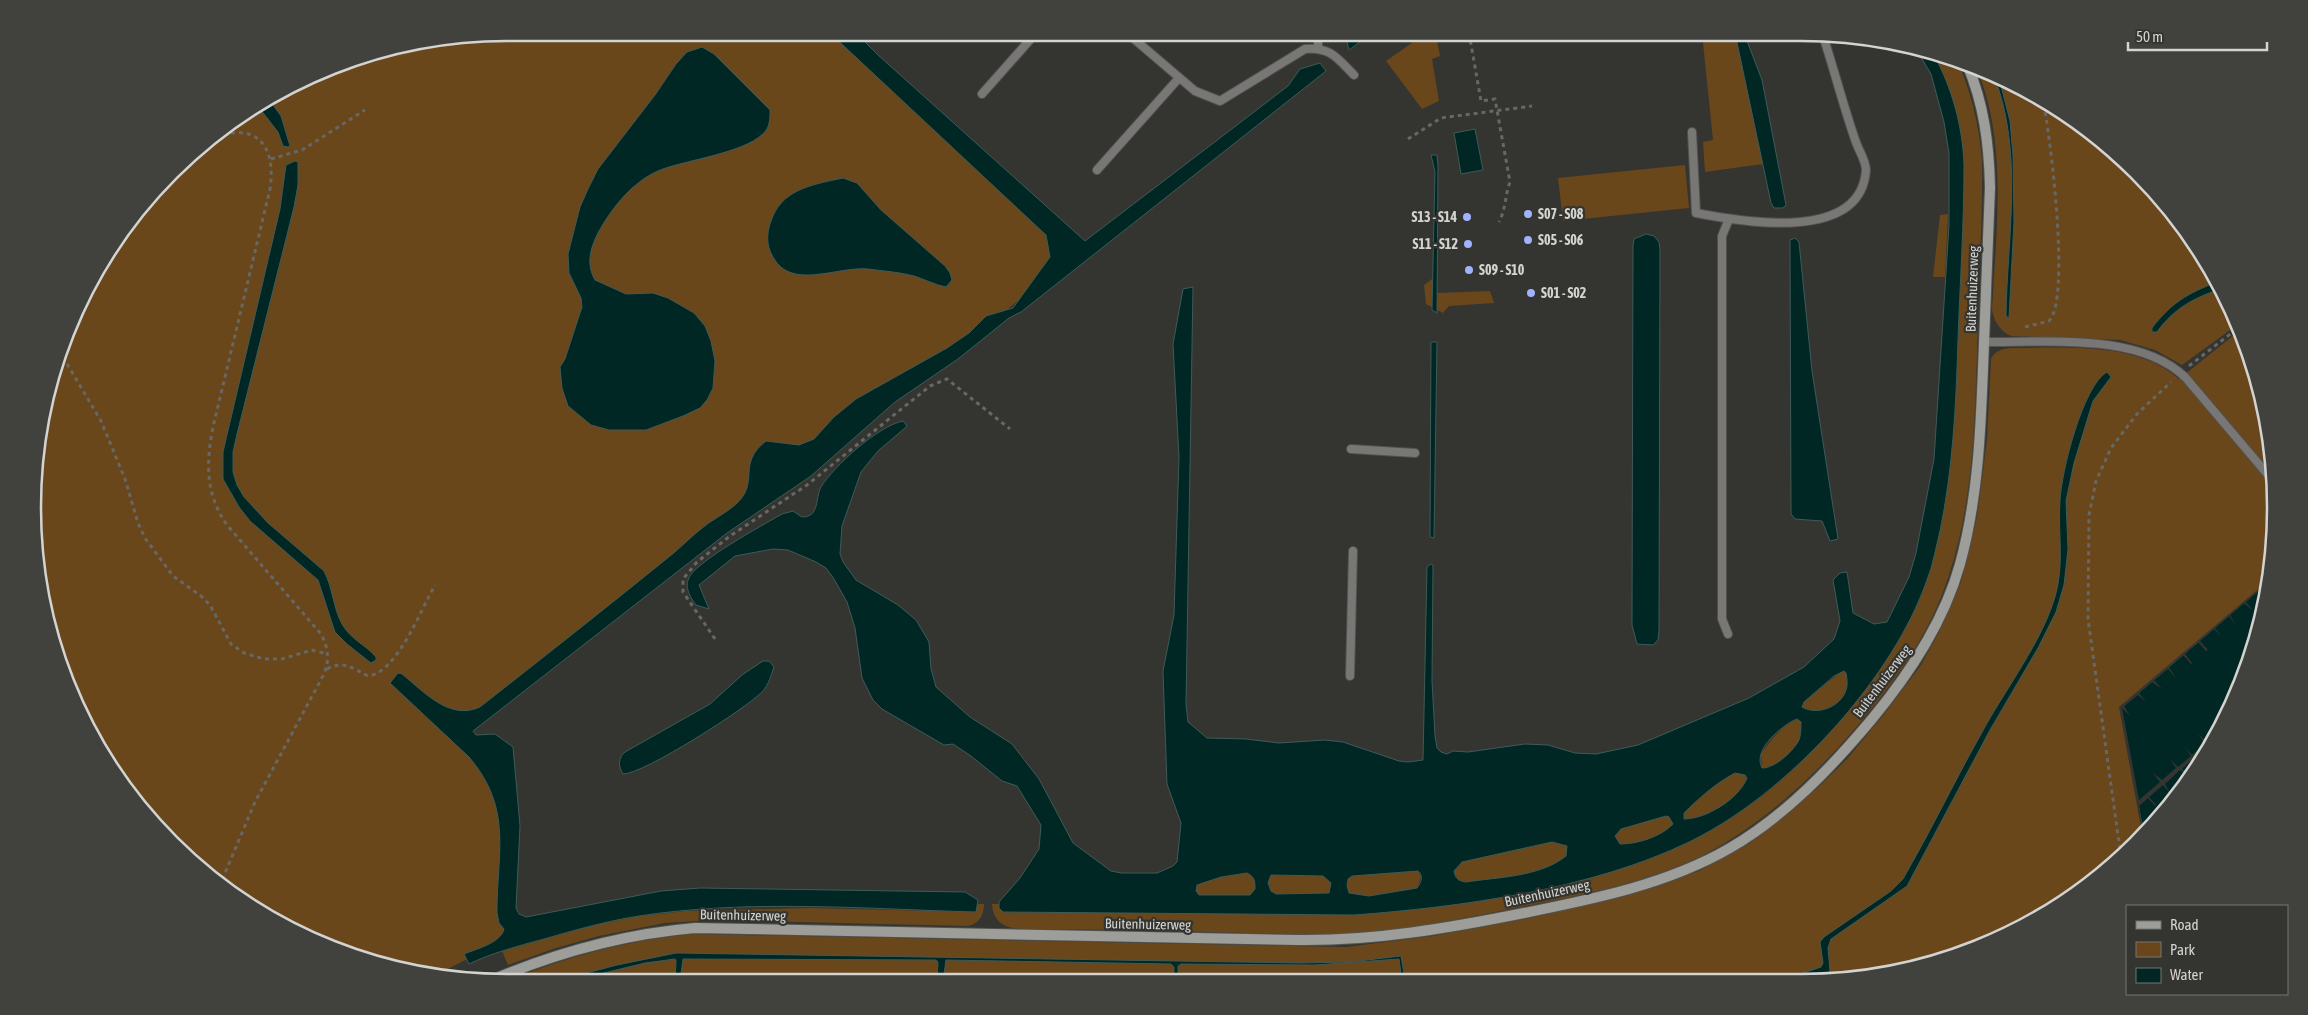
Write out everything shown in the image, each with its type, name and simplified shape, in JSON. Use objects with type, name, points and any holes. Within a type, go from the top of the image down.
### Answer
[{"type":"street","name":"Buitenhuizerweg","points":[[507,974],[548,958],[592,945],[652,932],[695,928],[1255,940],[1337,941],[1365,939],[1465,924],[1547,908],[1647,883],[1699,864],[1752,834],[1819,777],[1888,700],[1926,644],[1950,592],[1965,546],[1979,456],[1990,187],[1989,149],[1982,108],[1970,74]]},
{"type":"lane","points":[[982,94],[1028,41]]},
{"type":"lane","points":[[1138,41],[1195,91],[1220,101],[1305,49],[1318,48],[1331,52],[1354,75]]},
{"type":"lane","points":[[1318,41],[1318,48]]},
{"type":"lane","points":[[1692,132],[1696,213],[1741,221],[1817,221],[1844,210],[1860,191],[1866,168],[1844,110],[1825,42]]},
{"type":"lane","points":[[1097,170],[1179,78]]},
{"type":"lane","points":[[1728,634],[1722,619],[1722,236],[1729,219]]},
{"type":"lane","points":[[1984,342],[2115,346],[2146,352],[2166,362],[2181,373],[2266,472]]},
{"type":"lane","points":[[1351,450],[1415,452]]},
{"type":"lane","points":[[1350,676],[1354,551]]},
{"type":"path","points":[[1471,41],[1481,101],[1495,99],[1510,182],[1506,192],[1504,212],[1499,222]]},
{"type":"path","points":[[1408,139],[1441,118],[1532,106]]},
{"type":"path","points":[[271,159],[302,150],[364,110]]},
{"type":"path","points":[[2020,327],[2049,321],[2055,312],[2058,252],[2055,182],[2050,134],[2045,111]]},
{"type":"path","points":[[224,877],[255,802],[326,669],[328,655],[326,644],[321,634],[221,516],[211,492],[208,477],[207,460],[213,427],[270,189],[271,159],[265,146],[251,135],[230,133]]},
{"type":"path","points":[[2120,847],[2088,619],[2088,544],[2091,504],[2104,461],[2119,436],[2147,404],[2181,373],[2232,332]]},
{"type":"path","points":[[65,361],[101,421],[128,487],[138,523],[145,538],[173,576],[201,596],[210,606],[231,644],[244,653],[264,659],[282,659],[312,650],[328,655]]},
{"type":"path","points":[[715,639],[685,598],[681,583],[685,574],[730,536],[807,485],[930,386],[948,379],[1010,429]]},
{"type":"path","points":[[326,669],[347,664],[368,676],[379,672],[394,658],[402,647],[435,586]]},
{"type":"green space","points":[[842,41],[1078,253],[950,355],[460,730],[498,776],[512,931],[471,957],[446,970],[417,965],[358,949],[301,926],[248,895],[200,858],[157,815],[120,767],[89,714],[66,657],[50,598],[42,538],[42,477],[50,417],[57,387],[77,329],[89,301],[120,248],[157,200],[200,157],[248,120],[274,104],[301,89],[358,66],[417,50],[477,42]]},
{"type":"green space","points":[[1415,41],[1437,41],[1440,56],[1432,59],[1439,101],[1422,109],[1386,61]]},
{"type":"green space","points":[[1703,41],[1737,41],[1763,164],[1705,172],[1703,142],[1713,140]]},
{"type":"green space","points":[[1937,62],[1961,70],[1974,108],[1982,160],[1975,417],[1969,481],[1958,544],[1949,575],[1932,618],[1897,676],[1838,748],[1787,798],[1730,840],[1709,852],[1669,870],[1627,884],[1584,894],[1400,929],[1325,935],[1023,929],[1006,926],[999,921],[994,914],[992,904],[999,904],[1003,912],[1354,915],[1482,901],[1569,884],[1651,858],[1711,831],[1752,804],[1772,788],[1826,737],[1868,687],[1891,653],[1911,618],[1931,568],[1940,531],[1951,460],[1963,231],[1963,151],[1959,123],[1946,81]]},
{"type":"green space","points":[[1980,77],[2007,89],[2060,120],[2108,157],[2151,200],[2188,248],[2219,301],[2231,329],[2182,365],[2155,350],[2120,340],[2011,336],[2007,334],[1996,322],[1992,310],[1998,188],[1993,127],[1987,98]]},
{"type":"green space","points":[[1685,165],[1689,208],[1563,221],[1558,178]]},
{"type":"green space","points":[[1948,214],[1945,277],[1933,277],[1940,215]]},
{"type":"green space","points":[[1432,279],[1438,293],[1490,291],[1494,303],[1449,306],[1443,313],[1426,304],[1424,285]]},
{"type":"green space","points":[[2233,335],[2251,387],[2258,417],[2266,477],[2267,508],[2263,568],[2251,628],[2231,686],[2219,714],[2188,767],[2151,815],[2108,858],[2060,895],[2034,911],[2007,926],[1950,949],[1921,958],[1861,970],[1800,974],[525,974],[574,957],[621,945],[694,934],[1346,947],[1433,936],[1544,915],[1648,889],[1699,871],[1750,843],[1816,789],[1847,759],[1921,665],[1938,634],[1961,582],[1977,517],[1987,440],[1991,359],[1994,354],[2010,348],[2075,348],[2121,352],[2142,358],[2162,367],[2179,379]]},
{"type":"green space","points":[[1842,671],[1846,673],[1847,686],[1839,701],[1821,710],[1802,707],[1803,702]]},
{"type":"green space","points":[[1797,719],[1801,721],[1801,729],[1800,739],[1796,746],[1777,763],[1762,768],[1761,754],[1781,729]]},
{"type":"green space","points":[[1735,773],[1745,775],[1747,778],[1743,786],[1730,800],[1712,812],[1684,819],[1684,813],[1696,802],[1714,786]]},
{"type":"green space","points":[[1666,816],[1669,817],[1673,824],[1662,833],[1648,839],[1620,844],[1615,836],[1621,829]]},
{"type":"green space","points":[[1552,842],[1567,846],[1566,856],[1556,863],[1531,872],[1466,882],[1458,879],[1454,871],[1462,862]]},
{"type":"green space","points":[[1418,871],[1421,877],[1417,888],[1369,896],[1349,893],[1347,886],[1348,879],[1352,876]]},
{"type":"green space","points":[[1247,873],[1255,881],[1255,889],[1250,895],[1199,895],[1196,891],[1196,885],[1221,877]]},
{"type":"green space","points":[[1271,875],[1323,876],[1331,883],[1329,893],[1276,894],[1271,891],[1268,883]]},
{"type":"green space","points":[[978,904],[984,904],[982,915],[976,923],[969,926],[713,920],[665,923],[599,936],[556,948],[508,965],[502,951],[595,925],[640,916],[686,911],[810,908],[975,912]]},
{"type":"water","points":[[839,41],[864,41],[1085,241],[1288,86],[1300,69],[1320,63],[1326,71],[1021,312],[1009,318],[958,359],[895,402],[811,476],[727,533],[473,731],[476,735],[495,734],[513,747],[520,826],[516,908],[519,914],[526,917],[661,891],[700,888],[965,892],[978,900],[976,912],[765,906],[681,911],[615,920],[591,926],[505,950],[469,964],[464,954],[493,942],[502,934],[504,929],[499,923],[497,913],[500,850],[497,813],[492,795],[483,776],[469,757],[390,683],[398,673],[402,674],[428,696],[448,707],[458,710],[469,710],[480,707],[675,552],[694,534],[735,505],[743,497],[747,489],[752,458],[757,449],[766,441],[799,445],[814,439],[834,417],[856,399],[947,348],[969,333],[986,316],[1013,308],[1050,257],[1046,235]]},
{"type":"water","points":[[1347,41],[1361,41],[1349,50]]},
{"type":"water","points":[[1737,41],[1747,41],[1762,80],[1786,205],[1783,208],[1774,208],[1771,203]]},
{"type":"water","points":[[702,47],[714,54],[770,110],[767,129],[759,137],[747,144],[716,155],[669,167],[639,182],[623,197],[603,224],[593,245],[590,262],[595,280],[626,294],[653,293],[668,298],[694,313],[705,326],[711,341],[715,361],[713,388],[707,400],[700,408],[683,416],[646,430],[609,430],[591,425],[568,406],[562,388],[560,367],[565,359],[582,307],[581,298],[569,273],[568,254],[580,207],[598,169],[655,95],[676,64],[687,52]]},
{"type":"water","points":[[1921,57],[1937,62],[1946,81],[1959,122],[1964,166],[1963,231],[1953,436],[1948,484],[1940,531],[1933,562],[1920,599],[1891,653],[1868,687],[1842,719],[1808,755],[1772,788],[1732,817],[1689,842],[1651,858],[1569,884],[1526,893],[1438,907],[1354,915],[1003,912],[999,908],[999,902],[1020,878],[1039,849],[1041,825],[1017,786],[1002,781],[953,744],[944,745],[882,709],[873,700],[862,678],[855,628],[847,602],[826,568],[788,550],[773,549],[735,556],[699,585],[709,609],[696,605],[689,593],[687,583],[692,573],[730,544],[782,514],[793,511],[802,517],[812,514],[821,487],[846,458],[881,430],[903,421],[907,426],[878,451],[861,472],[842,526],[840,554],[843,562],[856,580],[898,605],[916,620],[929,642],[931,669],[936,687],[970,717],[1012,744],[1039,779],[1073,843],[1111,871],[1121,873],[1157,873],[1173,866],[1177,862],[1181,823],[1167,784],[1163,671],[1174,615],[1179,457],[1173,344],[1183,289],[1193,287],[1186,704],[1188,722],[1207,738],[1246,739],[1279,743],[1325,740],[1343,742],[1399,761],[1423,760],[1427,567],[1431,564],[1433,565],[1432,681],[1435,736],[1437,748],[1441,752],[1447,754],[1453,751],[1468,752],[1525,744],[1548,745],[1575,753],[1596,754],[1638,745],[1749,698],[1804,667],[1834,639],[1840,621],[1833,580],[1840,573],[1847,572],[1853,613],[1874,624],[1887,622],[1909,577],[1916,553],[1934,459],[1949,226],[1949,153],[1944,122],[1931,74]],"holes":[[[1844,671],[1846,673],[1846,690],[1839,701],[1821,710],[1814,711],[1802,707],[1804,702],[1834,676]],[[1797,719],[1801,722],[1798,742],[1782,759],[1762,768],[1760,761],[1765,746],[1777,732]],[[1735,773],[1745,775],[1747,778],[1737,793],[1711,812],[1702,816],[1684,819],[1684,813],[1702,796]],[[1666,816],[1669,817],[1673,824],[1662,833],[1634,843],[1620,844],[1615,836],[1621,829]],[[1552,842],[1567,846],[1566,856],[1556,863],[1531,872],[1505,877],[1461,881],[1457,879],[1454,871],[1462,862]],[[1418,871],[1421,882],[1417,888],[1369,896],[1349,893],[1348,879],[1352,876]],[[1247,873],[1252,876],[1255,889],[1250,895],[1199,895],[1196,891],[1197,885],[1221,877]],[[1271,875],[1323,876],[1331,883],[1329,893],[1276,894],[1271,891],[1268,883]]]},
{"type":"water","points":[[1997,85],[2001,87],[2010,121],[2013,156],[2014,222],[2009,318],[2006,316],[2012,195],[2009,135]]},
{"type":"water","points":[[273,105],[281,116],[290,146],[283,146],[278,132],[262,111]]},
{"type":"water","points":[[1475,129],[1483,170],[1461,174],[1454,133]]},
{"type":"water","points":[[1431,155],[1437,155],[1438,166],[1437,313],[1432,310],[1435,172]]},
{"type":"water","points":[[295,161],[298,162],[298,185],[294,207],[237,434],[233,452],[233,472],[237,485],[244,497],[268,523],[324,571],[342,624],[349,634],[376,657],[376,660],[371,663],[335,632],[318,580],[250,521],[239,507],[223,479],[223,452],[280,209],[286,165]]},
{"type":"water","points":[[843,178],[857,183],[881,210],[945,266],[952,280],[946,287],[914,276],[885,271],[856,269],[803,275],[791,273],[781,267],[770,252],[768,242],[769,226],[778,207],[793,193],[812,185]]},
{"type":"water","points":[[1646,234],[1654,236],[1659,242],[1660,250],[1659,630],[1658,640],[1653,645],[1637,644],[1632,625],[1633,246],[1634,239]]},
{"type":"water","points":[[1795,238],[1799,242],[1812,371],[1838,539],[1830,541],[1822,521],[1795,519],[1791,514],[1790,240]]},
{"type":"water","points":[[2210,285],[2214,292],[2177,310],[2157,332],[2152,332],[2152,328],[2159,319],[2173,305],[2197,290]]},
{"type":"water","points":[[1431,342],[1437,342],[1434,538],[1430,537]]},
{"type":"water","points":[[2107,372],[2111,377],[2093,401],[2074,463],[2066,501],[2068,549],[2064,585],[2056,612],[2038,648],[1990,730],[1907,886],[1831,939],[1828,948],[1830,971],[1828,973],[1801,974],[1821,967],[1823,963],[1820,942],[1824,937],[1891,891],[1903,879],[1986,725],[2038,638],[2054,602],[2058,584],[2060,501],[2064,471],[2082,411],[2098,380]]},
{"type":"water","points":[[2259,589],[2242,657],[2219,714],[2188,767],[2142,825],[2121,708]]},
{"type":"water","points":[[763,661],[769,661],[774,667],[763,691],[695,739],[651,763],[623,774],[620,762],[625,752],[710,704],[742,675]]},
{"type":"water","points":[[676,953],[1300,963],[1350,962],[1401,956],[1404,974],[1401,974],[1399,959],[1315,965],[1181,964],[1178,966],[1178,974],[1174,974],[1174,967],[1171,964],[946,960],[944,974],[937,974],[938,962],[936,960],[683,959],[681,974],[675,974],[675,959],[645,963],[600,974],[583,974]]},
{"type":"pier","points":[[2260,588],[2259,591],[2246,602],[2253,611],[2244,603],[2230,615],[2236,625],[2229,616],[2215,628],[2222,637],[2214,629],[2200,641],[2208,650],[2206,651],[2198,642],[2185,654],[2191,664],[2183,655],[2169,667],[2176,678],[2168,669],[2154,680],[2162,689],[2152,682],[2139,693],[2146,702],[2138,695],[2124,706],[2130,716],[2122,708],[2139,800],[2160,782],[2153,773],[2162,780],[2176,768],[2170,759],[2178,767],[2191,756],[2184,746],[2192,755],[2200,748],[2193,758],[2182,769],[2184,773],[2180,770],[2165,784],[2169,792],[2163,785],[2149,797],[2155,806],[2148,798],[2139,806],[2141,826],[2119,707]]},
{"type":"place","name":"S07 - S08","points":[[1528,214]]},
{"type":"place","name":"S13 - S14","points":[[1467,217]]},
{"type":"place","name":"S05 - S06","points":[[1528,240]]},
{"type":"place","name":"S11 - S12","points":[[1468,244]]},
{"type":"place","name":"S09 - S10","points":[[1469,270]]},
{"type":"place","name":"S01 - S02","points":[[1531,293]]}]
